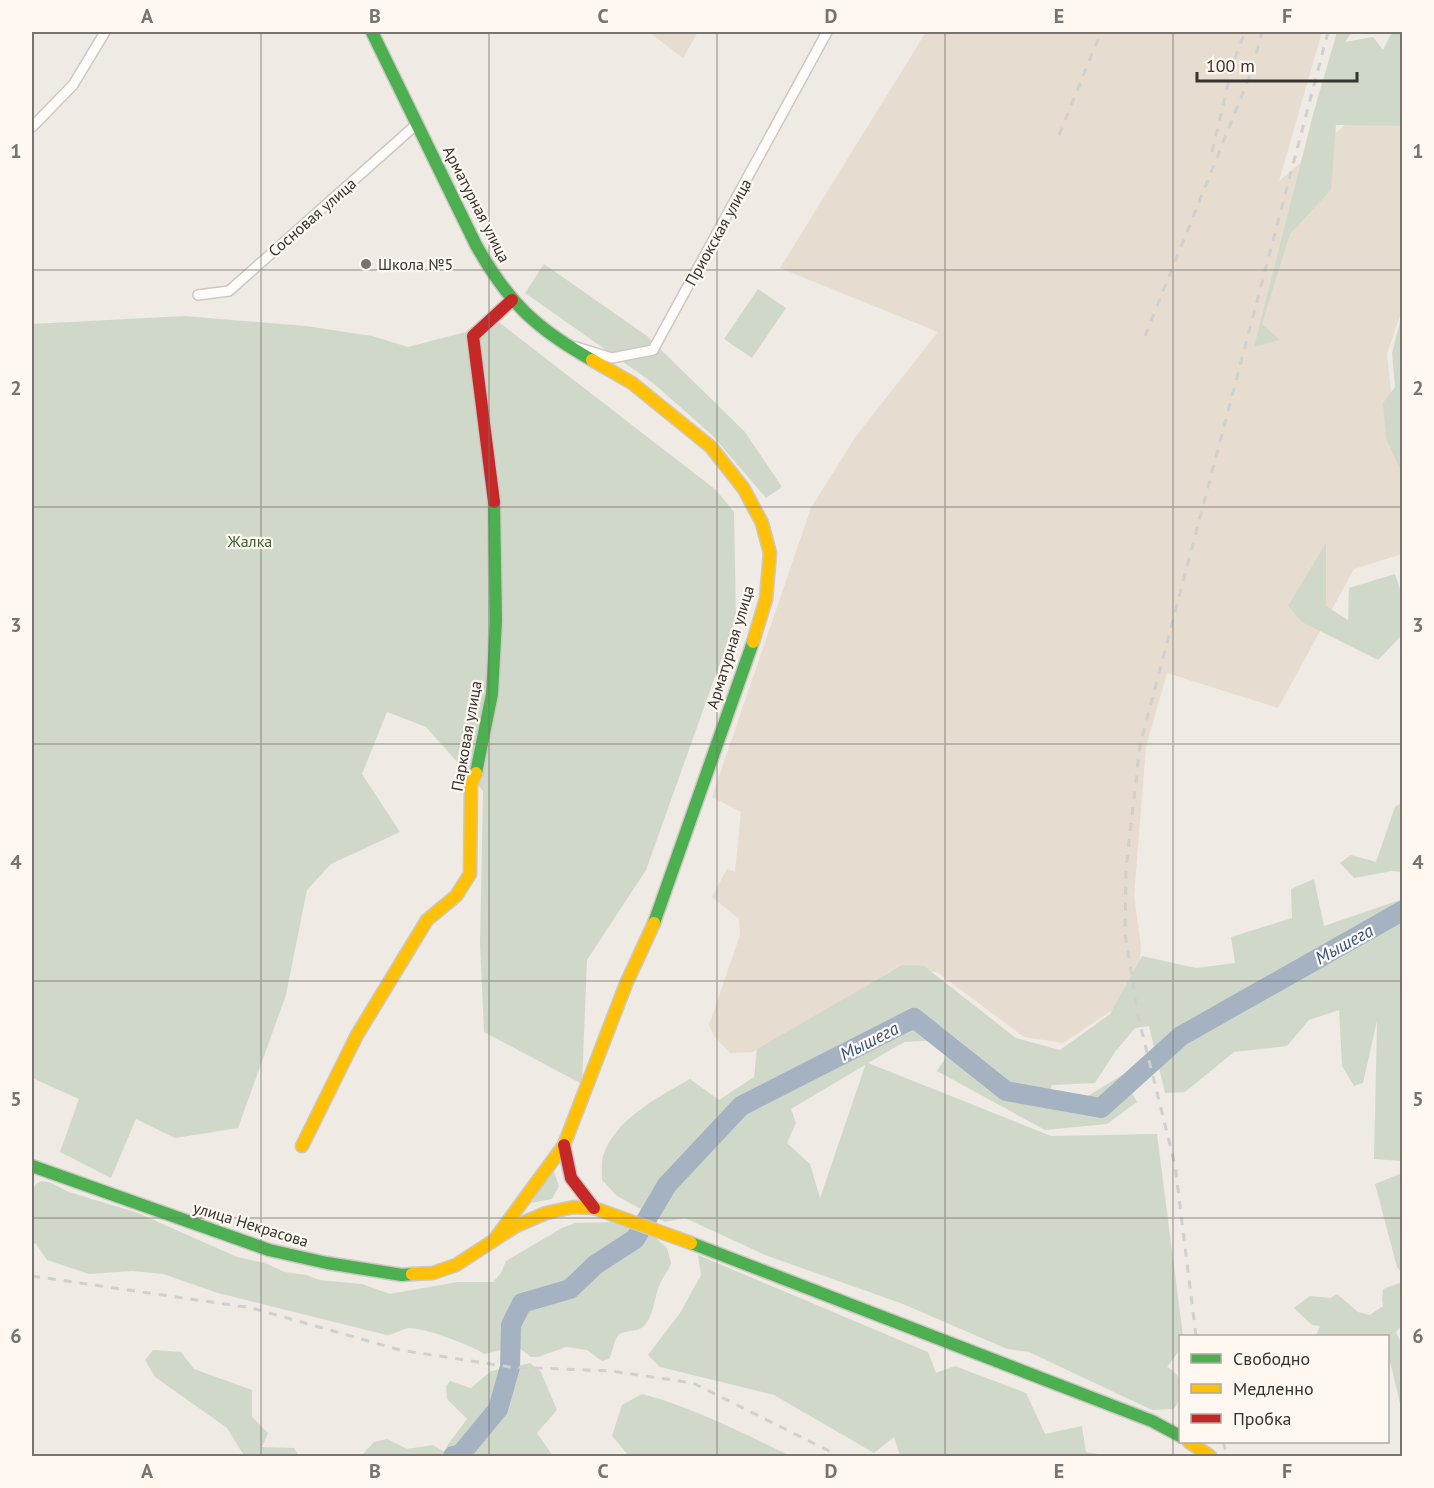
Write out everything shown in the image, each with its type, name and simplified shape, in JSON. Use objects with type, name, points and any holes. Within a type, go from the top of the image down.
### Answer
[{"type":"street","points":[[32,127],[73,85],[105,32]]},
{"type":"street","name":"Арматурная улица","points":[[372,32],[476,245],[512,300],[562,343],[632,383],[711,447],[744,489],[762,523],[770,553],[766,599],[750,651],[653,925],[622,993],[564,1145]]},
{"type":"street","name":"Приокская улица","points":[[562,343],[612,358],[653,350],[827,32]]},
{"type":"street","name":"Сосновая улица","points":[[198,295],[229,291],[418,123]]},
{"type":"street","name":"Парковая улица","points":[[302,1146],[357,1035],[427,920],[456,896],[470,874],[471,784],[477,771],[492,694],[496,621],[495,512],[473,336],[512,300]]},
{"type":"street","points":[[564,1145],[571,1178],[594,1208]]},
{"type":"street","name":"улица Некрасова","points":[[495,1239],[564,1145]]},
{"type":"street","name":"улица Некрасова","points":[[32,1166],[269,1250],[385,1274],[416,1275],[445,1270],[468,1258],[516,1226],[546,1213],[574,1208],[594,1208],[1107,1404],[1179,1435]]},
{"type":"street","points":[[1190,1443],[1210,1456]]},
{"type":"shaded area","points":[[649,32],[698,32],[683,58]]},
{"type":"shaded area","points":[[926,32],[1322,32],[1279,181],[1351,120],[1402,122],[1402,310],[1387,354],[1402,491],[1402,554],[1354,569],[1278,708],[1167,673],[1146,747],[1134,896],[1141,946],[1137,994],[1063,1043],[1024,1037],[937,972],[891,971],[753,1052],[730,1053],[714,1036],[709,1025],[740,935],[739,919],[712,897],[727,869],[735,872],[741,812],[712,797],[811,508],[856,436],[938,332],[780,268]]},
{"type":"green space","points":[[1337,32],[1352,32],[1345,42],[1373,37],[1383,50],[1392,32],[1402,32],[1402,126],[1336,125],[1331,190],[1290,234],[1262,324],[1280,340],[1254,347],[1314,111]]},
{"type":"green space","points":[[544,264],[647,336],[745,432],[782,487],[766,498],[712,435],[653,383],[525,293]]},
{"type":"green space","points":[[758,289],[786,308],[752,358],[724,339]]},
{"type":"green space","points":[[1402,314],[1402,474],[1386,438],[1383,403],[1395,387],[1392,353]]},
{"type":"green space","name":"Жалка","points":[[184,316],[306,326],[372,336],[408,347],[500,323],[716,490],[734,512],[736,618],[646,870],[587,960],[582,1084],[484,1032],[480,943],[483,791],[426,727],[387,712],[362,774],[400,832],[331,864],[307,890],[286,995],[238,1128],[175,1138],[136,1119],[111,1178],[60,1152],[79,1099],[32,1078],[32,324]]},
{"type":"green space","points":[[1326,543],[1326,606],[1348,620],[1349,588],[1395,574],[1402,595],[1402,635],[1378,660],[1302,622],[1288,606]]},
{"type":"green space","points":[[1402,802],[1402,872],[1392,871],[1354,878],[1340,863],[1351,855],[1376,862],[1395,807]]},
{"type":"green space","points":[[1314,879],[1324,926],[1402,901],[1402,1161],[1374,1159],[1377,1021],[1363,1083],[1354,1086],[1342,1066],[1339,1010],[1309,1020],[1287,1046],[1234,1052],[1185,1092],[1165,1093],[1149,1026],[1135,1028],[1115,1052],[1095,1083],[1052,1085],[1047,1097],[1083,1099],[1122,1075],[1137,1102],[1107,1124],[1045,1130],[937,1071],[958,1039],[904,1042],[868,1063],[1051,1136],[1157,1134],[1183,1335],[1179,1335],[1179,1351],[1167,1367],[1177,1375],[1179,1380],[1179,1400],[1174,1409],[1152,1410],[1029,1352],[1007,1349],[903,1304],[765,1255],[685,1218],[665,1222],[617,1196],[602,1180],[602,1159],[609,1143],[627,1120],[639,1110],[690,1079],[719,1100],[754,1077],[757,1049],[902,965],[924,966],[1016,1038],[1060,1050],[1110,1014],[1142,956],[1196,968],[1235,963],[1231,937],[1292,918],[1291,889]],"holes":[[[865,1065],[820,1198],[810,1164],[787,1143],[796,1123],[791,1109]]]},
{"type":"green space","points":[[553,1169],[559,1186],[552,1199],[531,1203]]},
{"type":"green space","points":[[1402,1173],[1402,1273],[1397,1267],[1375,1184]]},
{"type":"green space","points":[[41,1181],[138,1213],[237,1257],[265,1263],[285,1272],[320,1280],[362,1284],[390,1294],[457,1282],[493,1282],[501,1273],[506,1261],[562,1228],[575,1223],[616,1222],[656,1238],[667,1248],[671,1263],[658,1289],[647,1323],[640,1329],[619,1335],[609,1359],[602,1361],[587,1350],[566,1347],[538,1357],[531,1357],[519,1348],[513,1347],[484,1354],[459,1342],[426,1331],[409,1328],[387,1335],[218,1293],[163,1274],[132,1271],[89,1274],[47,1260],[32,1242],[32,1191]]},
{"type":"green space","points":[[698,1255],[928,1352],[936,1373],[955,1366],[1026,1393],[1045,1434],[1082,1426],[1086,1452],[1111,1456],[900,1456],[894,1437],[874,1453],[774,1395],[660,1367],[648,1355],[680,1313],[701,1275]]},
{"type":"green space","points":[[1402,1282],[1402,1325],[1396,1332],[1402,1345],[1402,1412],[1389,1357],[1389,1335],[1316,1335],[1320,1326],[1312,1325],[1294,1308],[1310,1296],[1330,1298],[1337,1294],[1358,1312],[1370,1315],[1383,1306],[1383,1289]]},
{"type":"green space","points":[[153,1350],[181,1352],[194,1369],[252,1390],[252,1417],[268,1433],[262,1447],[294,1448],[299,1456],[241,1456],[243,1454],[227,1428],[155,1377],[145,1360]]},
{"type":"green space","points":[[530,1363],[541,1372],[557,1410],[537,1433],[553,1456],[453,1456],[446,1447],[467,1419],[447,1399],[446,1386],[450,1381],[471,1388],[491,1371]]},
{"type":"green space","points":[[642,1394],[700,1414],[791,1456],[629,1456],[612,1436],[622,1405]]},
{"type":"green space","points":[[387,1439],[407,1449],[433,1445],[446,1453],[446,1456],[361,1456],[374,1442]]},
{"type":"waterway","name":"Мышега","points":[[453,1456],[460,1455],[498,1409],[510,1367],[511,1325],[522,1303],[570,1289],[595,1265],[635,1239],[667,1185],[741,1106],[914,1018],[1006,1091],[1101,1108],[1181,1036],[1402,911]]},
{"type":"railway","points":[[1059,135],[1101,32]]},
{"type":"railway","points":[[1212,152],[1233,63],[1245,32]]},
{"type":"railway","points":[[1145,336],[1251,73],[1262,32]]},
{"type":"railway","points":[[1196,1335],[1175,1165],[1139,1020],[1125,934],[1126,869],[1140,745],[1328,32]]},
{"type":"railway","points":[[32,1276],[252,1308],[400,1350],[510,1367],[611,1371],[693,1383],[839,1456]]},
{"type":"railway","points":[[1223,1443],[1227,1456]]},
{"type":"traffic: fast","points":[[372,32],[476,245],[500,283],[539,325],[592,360]]},
{"type":"traffic: fast","points":[[476,773],[492,694],[496,621],[494,502]]},
{"type":"traffic: fast","points":[[654,923],[753,642]]},
{"type":"traffic: fast","points":[[32,1166],[269,1250],[327,1263],[402,1275],[412,1274]]},
{"type":"traffic: fast","points":[[691,1243],[1152,1421],[1179,1435]]},
{"type":"traffic: slow","points":[[592,360],[632,383],[711,447],[744,489],[762,523],[770,553],[766,599],[753,642]]},
{"type":"traffic: slow","points":[[302,1146],[357,1035],[427,920],[456,896],[470,874],[471,785],[476,773]]},
{"type":"traffic: slow","points":[[495,1239],[564,1145],[626,984],[654,923]]},
{"type":"traffic: slow","points":[[412,1274],[433,1273],[456,1265],[516,1226],[546,1213],[574,1207],[594,1208],[691,1243]]},
{"type":"traffic: slow","points":[[1190,1443],[1210,1456]]},
{"type":"traffic: jam","points":[[494,502],[473,336],[512,300]]},
{"type":"traffic: jam","points":[[564,1145],[571,1178],[594,1208]]},
{"type":"place","name":"Школа №5","points":[[366,264]]}]
